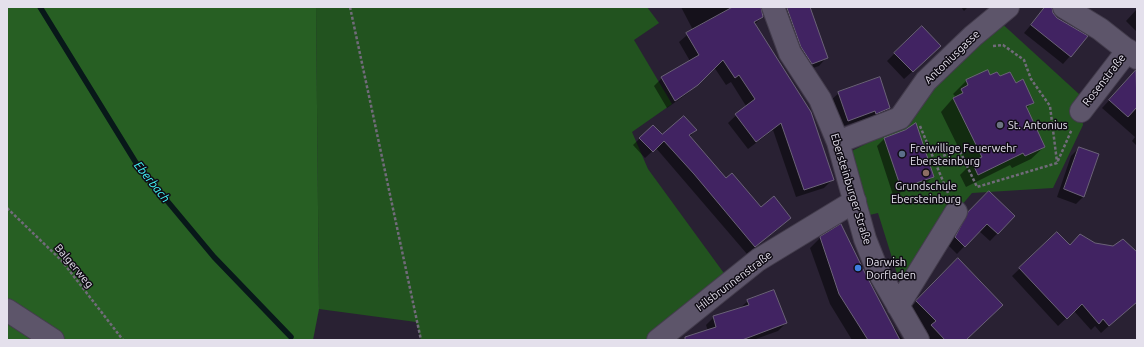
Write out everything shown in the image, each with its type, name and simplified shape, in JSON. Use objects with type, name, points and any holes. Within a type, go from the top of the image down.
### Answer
[{"type":"street","name":"Ebersteinburger Straße","points":[[773,7],[790,53],[820,99],[838,142],[865,239],[877,269],[918,340]]},
{"type":"street","name":"Antoniusgasse","points":[[838,142],[900,118],[911,105],[926,81],[973,36],[1008,7]]},
{"type":"street","name":"Rosenstraße","points":[[1064,7],[1100,29],[1133,54],[1080,111]]},
{"type":"street","points":[[1097,7],[1100,29]]},
{"type":"street","name":"Hilsbrunnenstraße","points":[[659,340],[758,260],[855,201]]},
{"type":"street","points":[[898,306],[956,212]]},
{"type":"street","points":[[7,310],[53,340]]},
{"type":"path","points":[[350,7],[420,340]]},
{"type":"path","points":[[973,36],[990,46],[1003,45],[1024,60],[1031,79],[1050,106],[1057,163]]},
{"type":"path","points":[[911,105],[956,212]]},
{"type":"path","points":[[934,160],[959,149],[977,187],[1057,163],[1080,111]]},
{"type":"path","name":"Balgerweg","points":[[7,208],[62,261],[122,340]]},
{"type":"green space","points":[[7,7],[316,7],[319,309],[313,340],[7,340]]},
{"type":"green space","points":[[316,7],[647,7],[659,23],[634,40],[672,104],[632,132],[648,169],[726,276],[656,340],[421,340],[416,322],[319,309]]},
{"type":"green space","points":[[998,20],[1079,94],[1083,125],[1053,188],[972,193],[956,212],[904,296],[878,213],[865,216],[850,152],[910,121],[926,81]]},
{"type":"building","points":[[733,7],[761,7],[763,17],[754,22],[811,112],[834,180],[804,190],[781,123],[756,142],[735,114],[755,99],[739,75],[735,78],[723,60],[698,85],[675,101],[661,77],[699,55],[686,33]]},
{"type":"building","points":[[787,7],[810,7],[828,58],[812,64],[801,47]]},
{"type":"building","points":[[1045,7],[1052,7],[1053,13],[1057,18],[1088,36],[1071,57],[1031,25]]},
{"type":"building","points":[[922,26],[941,46],[913,72],[894,53]]},
{"type":"building","name":"St. Antonius","points":[[988,70],[990,75],[997,72],[1000,76],[1010,72],[1016,83],[1023,79],[1034,103],[1026,106],[1045,147],[1025,156],[1023,153],[978,175],[972,162],[982,157],[953,98],[963,93],[961,89],[968,85],[966,80]]},
{"type":"building","points":[[1136,70],[1137,107],[1128,117],[1109,100]]},
{"type":"building","points":[[880,77],[890,108],[876,114],[875,111],[848,121],[838,92]]},
{"type":"building","points":[[684,116],[697,130],[689,135],[726,178],[732,173],[761,207],[774,196],[791,218],[755,247],[694,174],[664,141],[653,152],[639,138],[653,125],[662,134]]},
{"type":"building","points":[[916,123],[934,177],[901,188],[884,138],[905,130]]},
{"type":"building","points":[[1079,147],[1099,154],[1084,197],[1064,189]]},
{"type":"building","points":[[989,191],[1015,216],[998,234],[987,224],[965,247],[955,237],[968,212]]},
{"type":"building","points":[[841,224],[900,340],[868,340],[839,294],[820,237]]},
{"type":"building","points":[[1057,232],[1070,245],[1080,234],[1095,243],[1113,246],[1123,239],[1137,252],[1137,302],[1109,326],[1103,319],[1099,324],[1082,304],[1067,319],[1019,268]]},
{"type":"building","points":[[958,258],[1003,305],[966,340],[945,340],[931,325],[936,321],[916,301]]},
{"type":"building","points":[[774,290],[787,323],[742,340],[685,340],[685,337],[716,327],[713,316],[749,305],[747,300]]},
{"type":"waterway","name":"Eberbach","points":[[40,7],[138,166],[214,257],[291,337]]},
{"type":"place","name":"St. Antonius","points":[[1000,125]]},
{"type":"place","name":"Freiwillige Feuerwehr Ebersteinburg","points":[[902,154]]},
{"type":"place","name":"Grundschule Ebersteinburg","points":[[926,173]]},
{"type":"place","name":"Darwish Dorfladen","points":[[858,268]]}]
